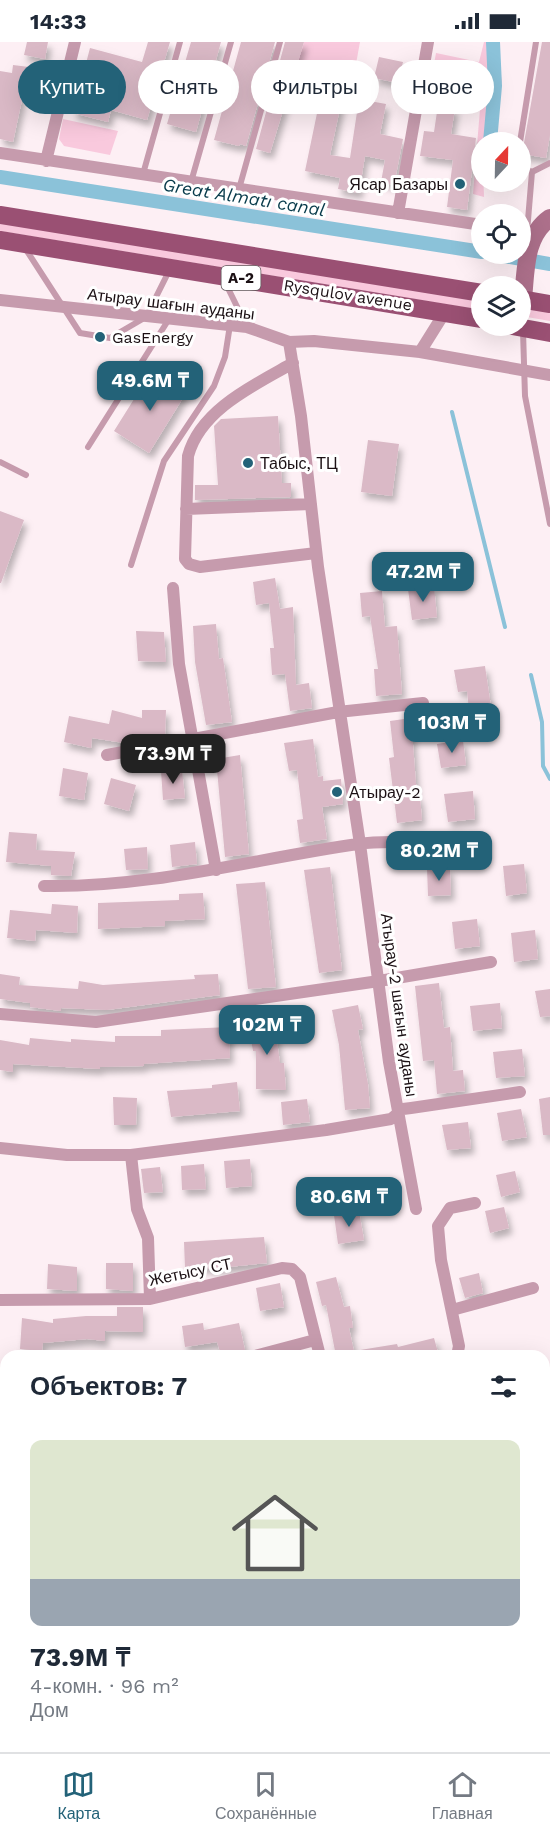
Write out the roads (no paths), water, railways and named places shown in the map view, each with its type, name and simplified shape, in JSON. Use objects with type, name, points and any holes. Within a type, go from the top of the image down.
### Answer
[{"type":"main road","name":"Rysqulov avenue","points":[[0,215],[471,291]]},
{"type":"main road","name":"Rysqulov avenue","points":[[0,240],[222,274],[471,317]]},
{"type":"main road","points":[[531,301],[550,304]]},
{"type":"main road","points":[[531,329],[550,333]]},
{"type":"street","points":[[46,161],[75,42]]},
{"type":"street","points":[[398,213],[428,42]]},
{"type":"street","points":[[0,153],[471,223]]},
{"type":"street","points":[[531,234],[550,218]]},
{"type":"street","name":"Атырау шағын ауданы","points":[[0,300],[247,327],[289,342],[314,341],[420,352],[550,375]]},
{"type":"street","points":[[420,352],[445,312]]},
{"type":"street","name":"Атырау-2 шағын ауданы","points":[[289,342],[338,712],[360,844],[397,1114],[417,1209]]},
{"type":"street","points":[[293,363],[240,393],[201,428],[191,443],[188,456],[185,559],[189,564],[200,567],[316,553]]},
{"type":"street","points":[[186,509],[311,504]]},
{"type":"street","points":[[172,588],[179,664],[216,870]]},
{"type":"street","points":[[107,755],[338,712],[423,703]]},
{"type":"street","points":[[44,886],[95,887],[216,870],[360,844],[477,845]]},
{"type":"street","points":[[0,1014],[96,1022],[379,981],[490,962]]},
{"type":"street","points":[[0,1148],[67,1155],[131,1155],[326,1130],[391,1119],[411,1108],[520,1092]]},
{"type":"street","points":[[131,1155],[137,1209],[148,1238],[150,1299]]},
{"type":"street","points":[[458,1350],[438,1226],[450,1208],[475,1203]]},
{"type":"street","name":"Жетысу СТ","points":[[0,1300],[150,1299],[282,1268],[292,1269],[300,1277],[318,1350]]},
{"type":"street","points":[[452,1310],[533,1288]]},
{"type":"street","points":[[278,1350],[315,1340]]},
{"type":"lane","points":[[142,175],[180,42]]},
{"type":"lane","points":[[191,182],[231,42]]},
{"type":"lane","points":[[239,189],[280,42]]},
{"type":"lane","points":[[522,132],[536,42]]},
{"type":"lane","points":[[530,204],[532,172],[550,163]]},
{"type":"lane","points":[[21,243],[80,333],[110,338],[146,317],[171,266]]},
{"type":"lane","points":[[222,274],[247,327]]},
{"type":"lane","points":[[88,447],[169,319]]},
{"type":"lane","points":[[131,565],[164,461],[214,386],[225,357],[230,325]]},
{"type":"lane","points":[[519,336],[525,370],[525,396],[550,524]]},
{"type":"lane","points":[[0,462],[26,475]]},
{"type":"waterway","points":[[491,132],[495,86],[493,42]]},
{"type":"waterway","name":"Great Almatı canal","points":[[0,177],[471,250]]},
{"type":"waterway","name":"Great Almatı canal","points":[[531,261],[550,264]]},
{"type":"waterway","points":[[452,412],[505,627]]},
{"type":"waterway","points":[[531,675],[542,722],[543,766],[550,779]]},
{"type":"place","name":"Ясар Базары","points":[[460,184]]},
{"type":"place","name":"GasEnergy","points":[[100,337]]},
{"type":"place","name":"Табыс, ТЦ","points":[[248,463]]},
{"type":"place","name":"Атырау-2","points":[[337,792]]}]
